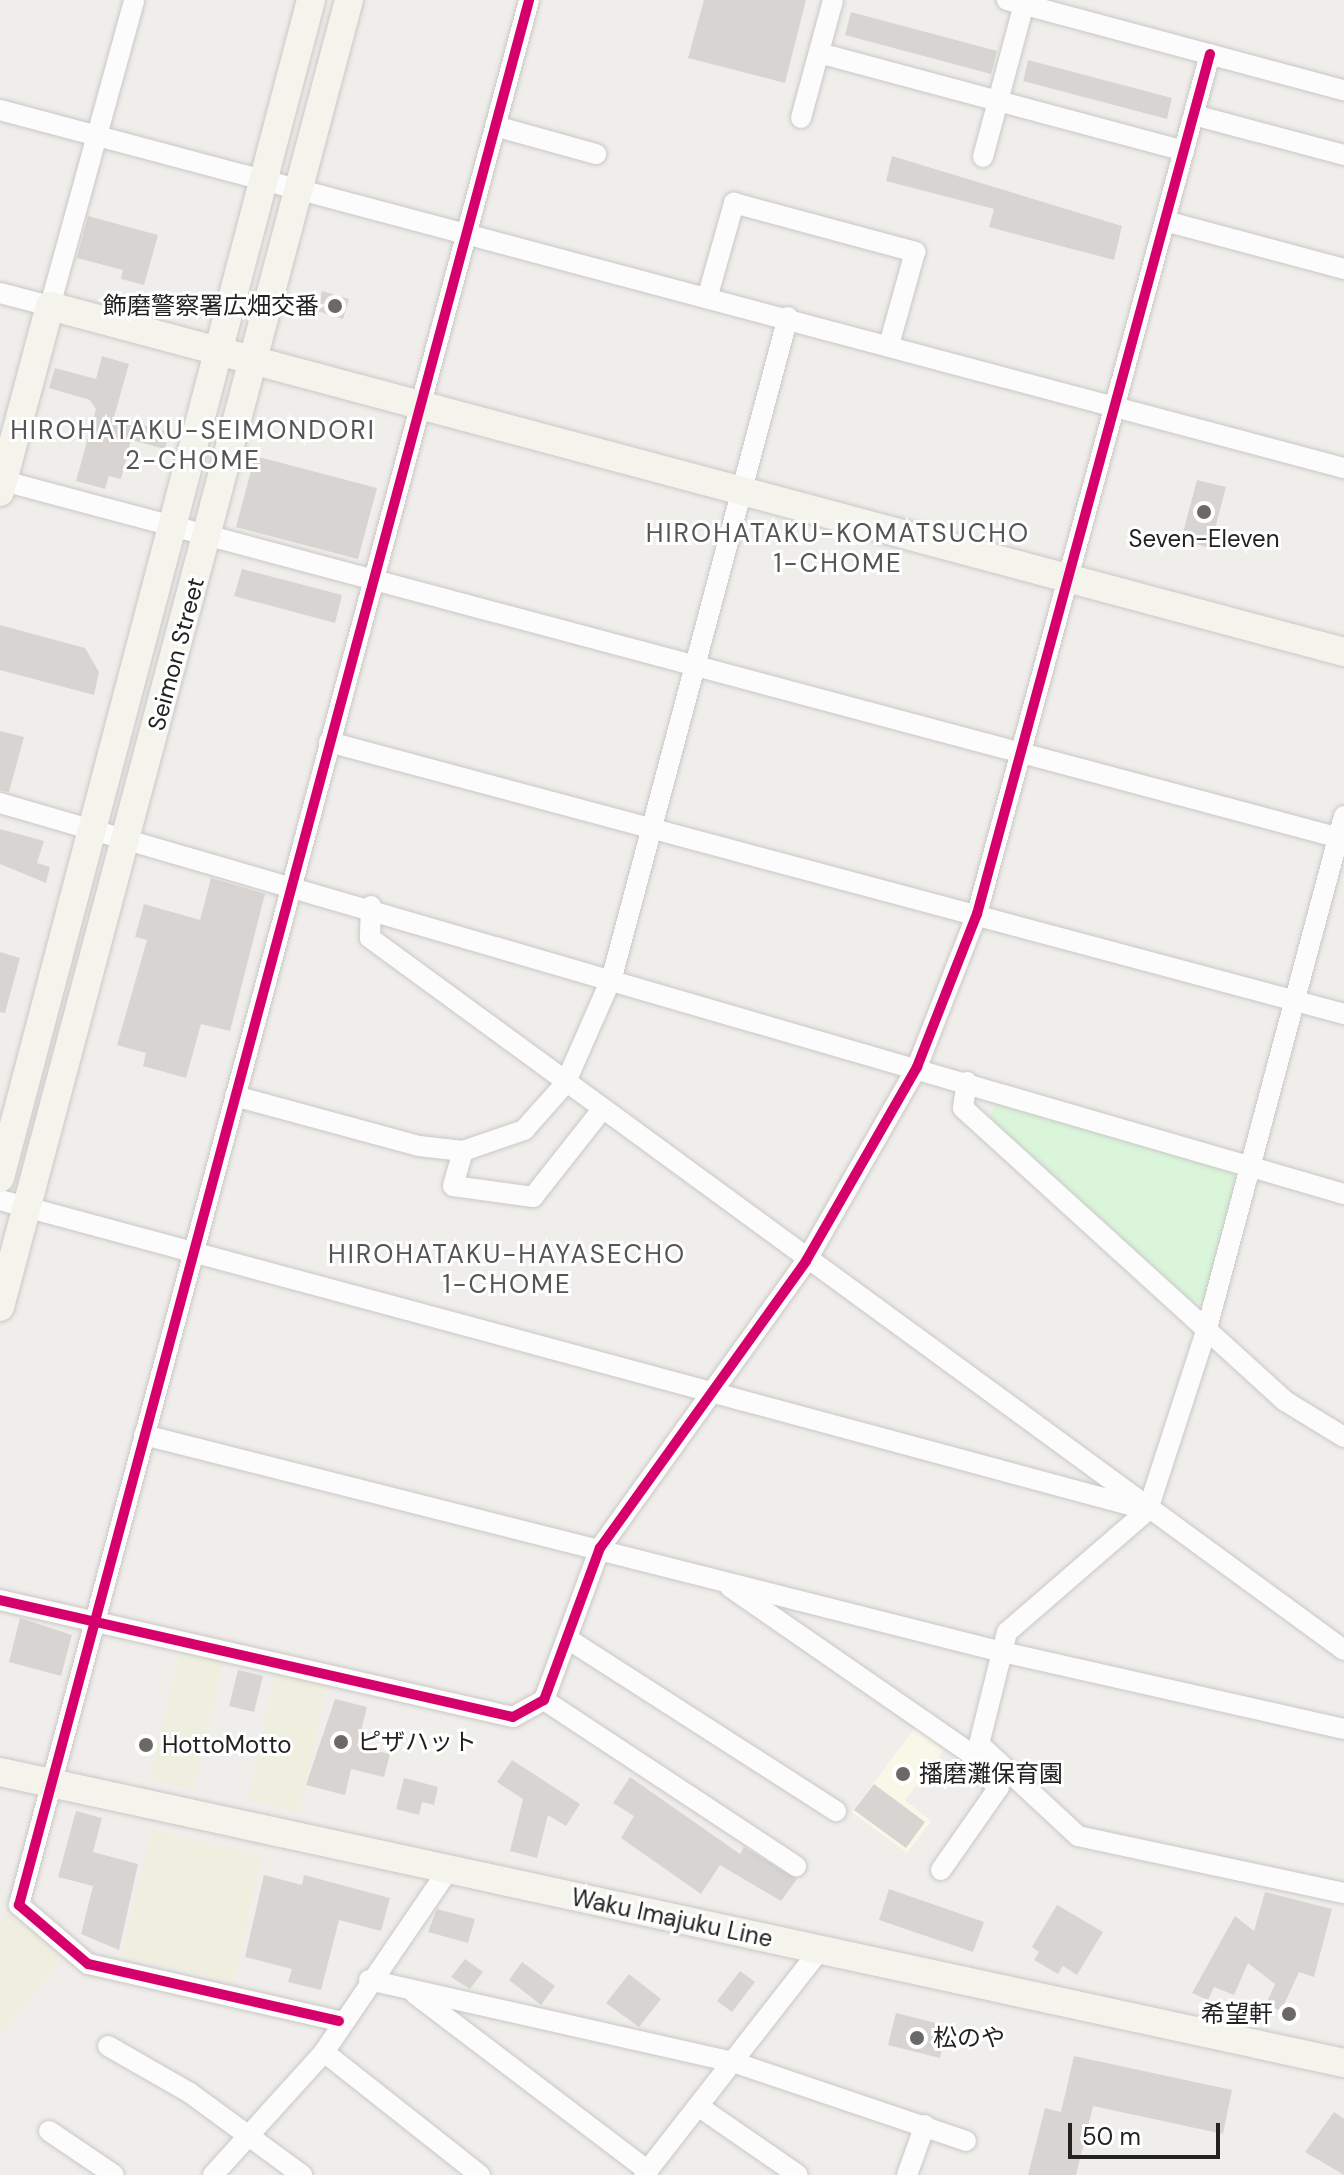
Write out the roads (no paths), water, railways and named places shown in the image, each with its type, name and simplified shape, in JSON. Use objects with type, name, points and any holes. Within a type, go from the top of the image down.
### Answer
[{"type":"street","points":[[134,0],[1,484],[208,532],[1341,838]]},
{"type":"street","name":"Seimon Street","points":[[0,1178],[311,0]]},
{"type":"street","name":"Seimon Street","points":[[0,1307],[349,0]]},
{"type":"street","points":[[339,2021],[88,1964],[19,1905],[529,0]]},
{"type":"street","points":[[801,118],[833,0]]},
{"type":"street","points":[[983,157],[998,101],[1015,2],[1344,90]]},
{"type":"street","points":[[819,53],[1184,151]]},
{"type":"street","points":[[0,1600],[513,1717],[544,1700],[571,1641],[600,1548],[806,1261],[917,1067],[977,914],[1210,54]]},
{"type":"street","points":[[0,110],[708,295],[1344,468]]},
{"type":"street","points":[[1194,115],[1344,155]]},
{"type":"street","points":[[495,126],[596,154]]},
{"type":"street","points":[[708,295],[734,203],[840,231],[915,252],[889,345]]},
{"type":"street","points":[[1165,221],[1344,269]]},
{"type":"street","points":[[0,293],[1344,652]]},
{"type":"street","points":[[235,1096],[419,1146],[463,1151],[524,1130],[565,1084],[612,977],[788,317]]},
{"type":"street","points":[[329,742],[1344,1014]]},
{"type":"street","points":[[0,803],[371,906],[1344,1194]]},
{"type":"street","points":[[941,1870],[999,1787],[972,1764],[998,1651],[1007,1632],[1148,1510],[1207,1328],[1341,838],[1344,816]]},
{"type":"street","points":[[371,906],[370,938],[806,1261],[1344,1650]]},
{"type":"street","points":[[967,1082],[963,1108],[1285,1401],[1344,1437]]},
{"type":"street","points":[[463,1151],[453,1186],[533,1197],[601,1111]]},
{"type":"street","points":[[0,1200],[1148,1510]]},
{"type":"street","points":[[144,1435],[998,1651],[1344,1729]]},
{"type":"street","points":[[717,1578],[976,1750],[1078,1836],[1344,1893]]},
{"type":"street","points":[[571,1641],[836,1811]]},
{"type":"street","points":[[544,1700],[796,1866]]},
{"type":"street","name":"Waku Imajuku Line","points":[[0,1772],[1344,2063]]},
{"type":"street","points":[[213,2175],[245,2133],[324,2052],[339,2021],[448,1870]]},
{"type":"street","points":[[410,1990],[646,2173],[820,1950]]},
{"type":"street","points":[[369,1980],[733,2062],[966,2141]]},
{"type":"street","points":[[108,2046],[245,2133],[302,2175]]},
{"type":"street","points":[[324,2052],[480,2175]]},
{"type":"street","points":[[698,2106],[798,2175]]},
{"type":"street","points":[[907,2175],[925,2125]]},
{"type":"street","points":[[49,2131],[114,2175]]},
{"type":"place","name":"飾磨警察署広畑交番","points":[[335,306]]},
{"type":"place","name":"Seven-Eleven","points":[[1204,512]]},
{"type":"place","name":"ピザハット","points":[[341,1742]]},
{"type":"place","name":"HottoMotto","points":[[146,1745]]},
{"type":"place","name":"播磨灘保育園","points":[[903,1774]]},
{"type":"place","name":"希望軒","points":[[1289,2014]]},
{"type":"place","name":"松のや","points":[[917,2038]]},
{"type":"district","name":"HIROHATAKU-SEIMONDORI 2-CHOME","points":[[193,446]]},
{"type":"district","name":"HIROHATAKU-KOMATSUCHO 1-CHOME","points":[[838,549]]},
{"type":"district","name":"HIROHATAKU-HAYASECHO 1-CHOME","points":[[507,1270]]}]
